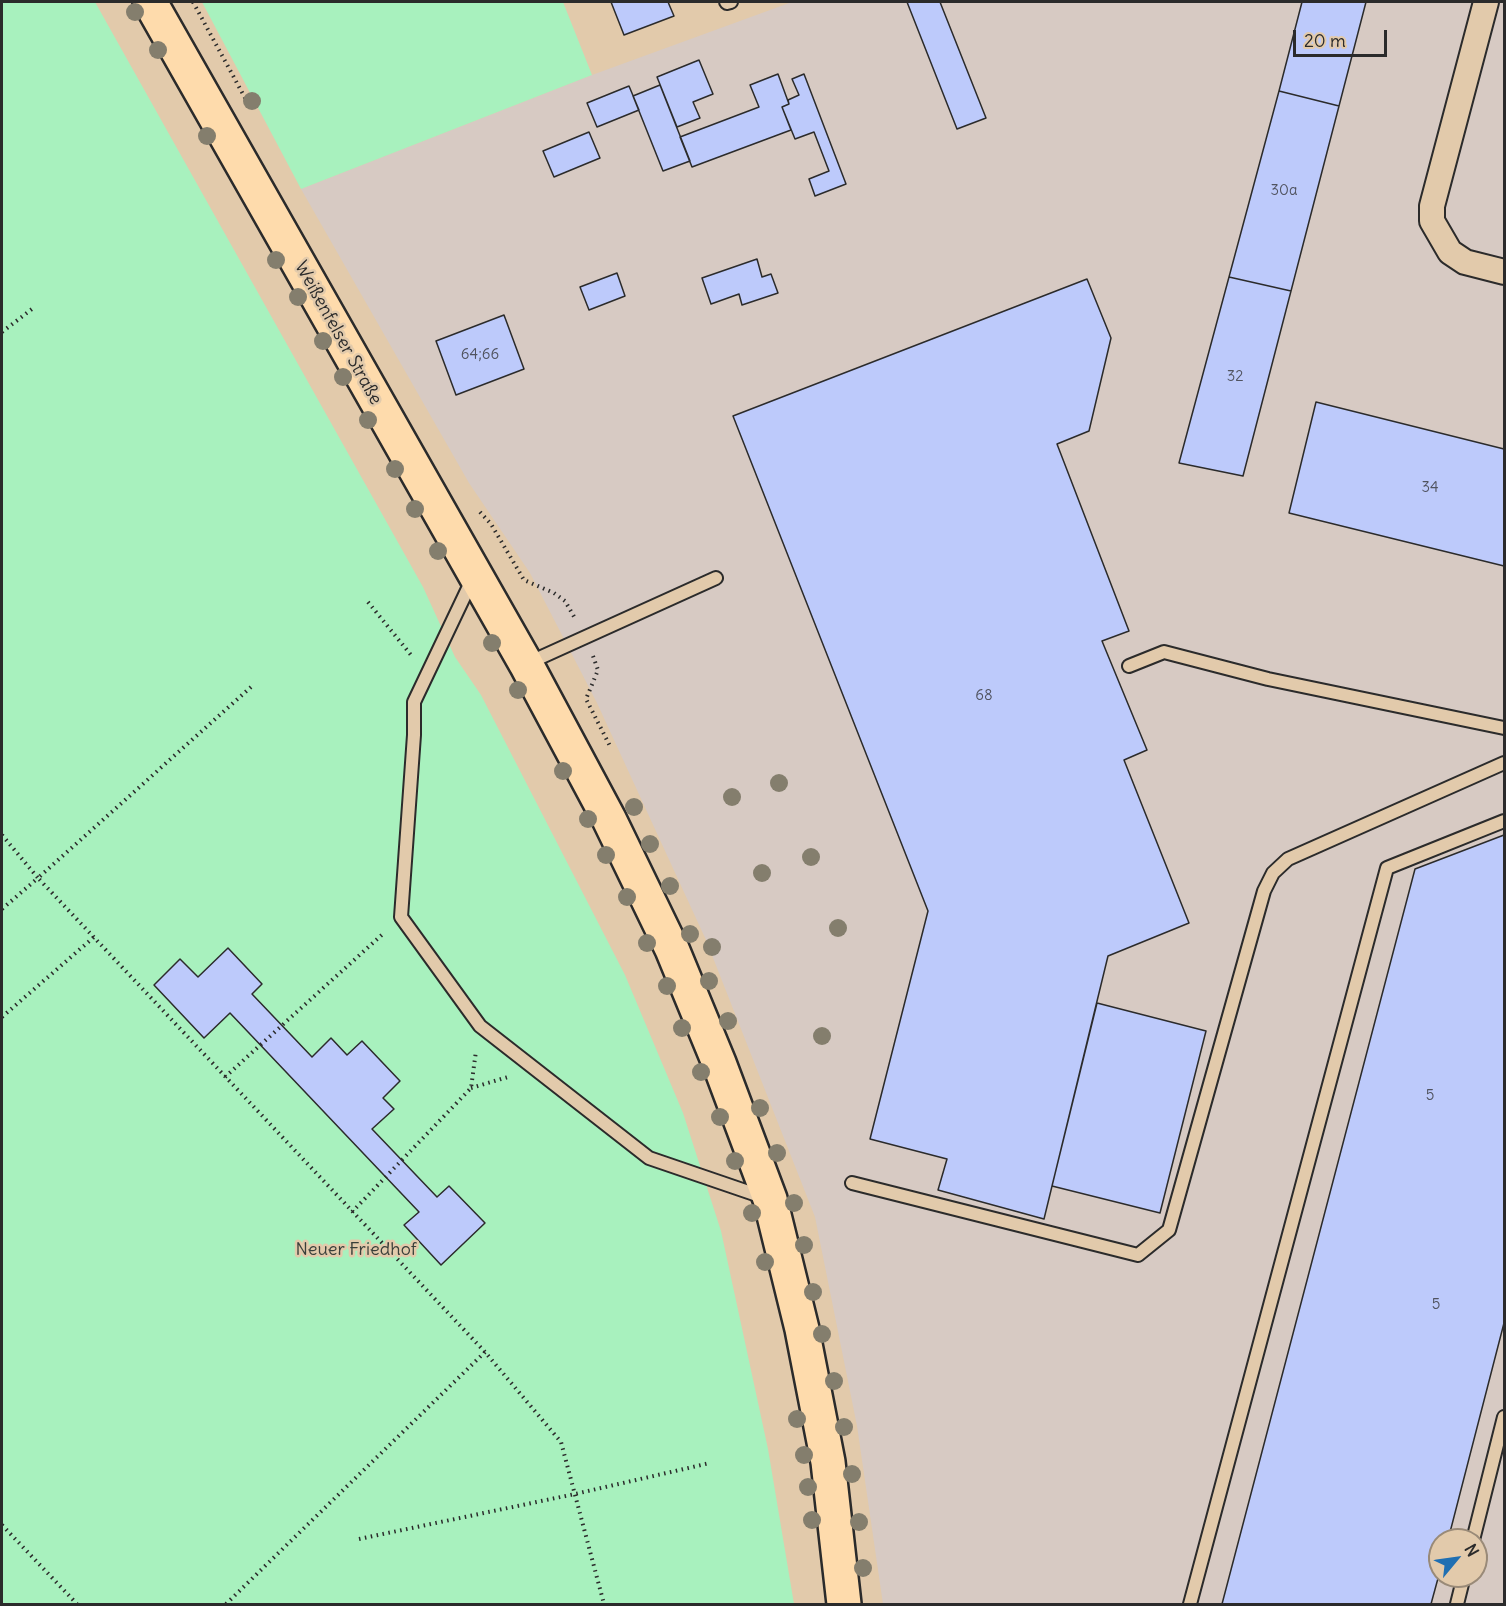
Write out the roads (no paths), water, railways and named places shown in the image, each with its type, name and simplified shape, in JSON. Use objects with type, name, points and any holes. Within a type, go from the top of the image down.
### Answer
[{"type":"main road","name":"Weißenfelser Straße","points":[[150,2],[526,664],[609,819],[672,949],[719,1063],[770,1199],[802,1329],[828,1462],[844,1605]]},
{"type":"street","points":[[1486,2],[1432,206],[1432,221],[1450,252],[1465,262],[1504,272]]},
{"type":"lane","points":[[475,573],[414,702],[414,735],[401,917],[480,1026],[649,1158],[770,1199]]},
{"type":"lane","points":[[526,664],[716,578]]},
{"type":"lane","points":[[1129,666],[1164,652],[1268,680],[1504,728]]},
{"type":"lane","points":[[852,1183],[1138,1255],[1169,1230],[1264,891],[1273,873],[1288,859],[1504,763]]},
{"type":"lane","points":[[1190,1605],[1387,868],[1504,821]]},
{"type":"lane","points":[[1476,1528],[1504,1417]]},
{"type":"lane","points":[[1457,1605],[1461,1588]]},
{"type":"park label","name":"Neuer Friedhof","points":[[356,1250]]}]
